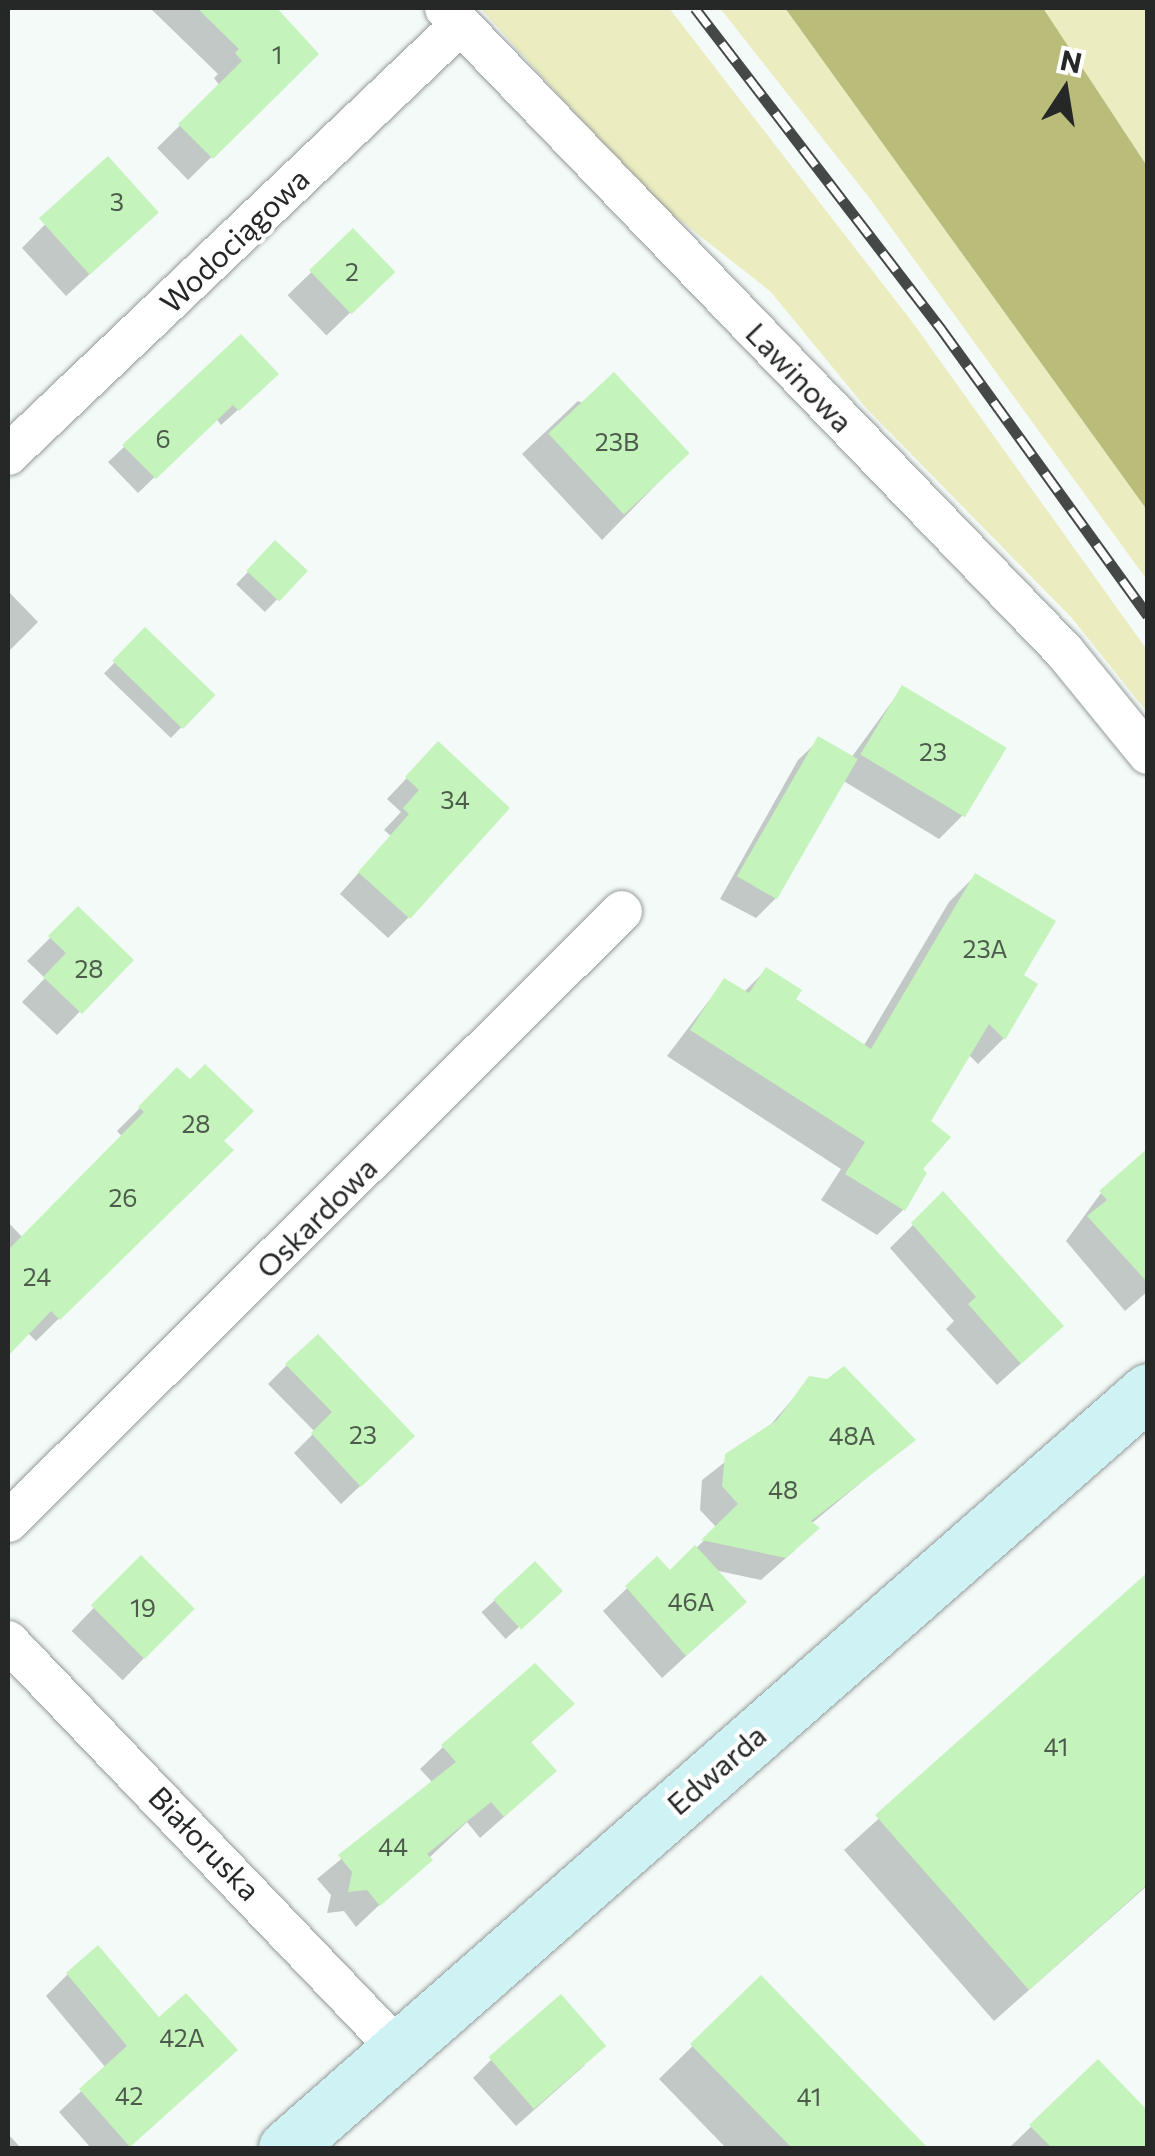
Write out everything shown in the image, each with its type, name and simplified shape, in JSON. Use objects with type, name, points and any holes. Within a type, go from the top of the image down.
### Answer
[{"type":"street","name":"Wodociągowa","points":[[8,455],[453,16]]},
{"type":"street","name":"Lawinowa","points":[[453,16],[1064,650],[1148,754]]},
{"type":"street","name":"Oskardowa","points":[[8,1522],[622,911]]},
{"type":"street","name":"Edwarda","points":[[286,2148],[1148,1391]]},
{"type":"street","name":"Białoruska","points":[[8,1640],[398,2049]]},
{"type":"green space","points":[[480,8],[669,8],[913,323],[1147,650],[1147,712],[1071,617],[866,408],[770,291],[653,199]]},
{"type":"green space","points":[[720,8],[785,8],[1147,510],[1147,580],[871,200]]},
{"type":"green space","points":[[785,8],[1043,8],[1147,166],[1147,510]]},
{"type":"green space","points":[[1043,8],[1147,8],[1147,166]]},
{"type":"building","points":[[197,8],[277,8],[319,54],[213,159],[178,124],[242,61],[235,53],[239,49]]},
{"type":"building","points":[[108,156],[159,212],[90,275],[39,218]]},
{"type":"building","points":[[353,228],[395,272],[351,314],[309,270]]},
{"type":"building","points":[[241,334],[279,374],[239,411],[233,405],[156,479],[122,445]]},
{"type":"building","points":[[614,372],[690,453],[624,515],[548,433]]},
{"type":"building","points":[[275,540],[308,571],[279,601],[246,571]]},
{"type":"building","points":[[145,627],[215,695],[183,729],[112,661]]},
{"type":"building","points":[[902,685],[1007,748],[965,817],[860,754]]},
{"type":"building","points":[[818,736],[858,759],[777,899],[737,876]]},
{"type":"building","points":[[438,741],[510,808],[410,919],[358,872],[409,814],[403,808],[419,790],[405,777]]},
{"type":"building","points":[[975,873],[1056,921],[1024,975],[1038,984],[1005,1040],[989,1024],[931,1121],[951,1137],[923,1169],[927,1173],[905,1211],[845,1174],[865,1142],[690,1030],[724,978],[749,993],[766,967],[802,990],[796,999],[871,1049]]},
{"type":"building","points":[[78,906],[134,960],[82,1014],[43,977],[66,953],[48,936]]},
{"type":"building","points":[[205,1064],[254,1111],[224,1141],[234,1150],[60,1320],[51,1311],[8,1356],[8,1250],[144,1112],[138,1107],[177,1067],[190,1079]]},
{"type":"building","points":[[1148,1148],[1148,1283],[1087,1216],[1107,1200],[1099,1191]]},
{"type":"building","points":[[943,1191],[1064,1326],[1021,1364],[968,1304],[976,1297],[911,1223]]},
{"type":"building","points":[[318,1334],[415,1436],[361,1487],[311,1433],[332,1412],[285,1364]]},
{"type":"building","points":[[844,1366],[916,1440],[811,1521],[820,1528],[786,1558],[701,1540],[738,1504],[722,1486],[725,1454],[777,1420],[809,1376],[827,1379]]},
{"type":"building","points":[[695,1545],[747,1602],[686,1656],[625,1586],[657,1556],[670,1570]]},
{"type":"building","points":[[141,1555],[195,1609],[145,1659],[91,1605]]},
{"type":"building","points":[[535,1561],[563,1591],[521,1630],[493,1600]]},
{"type":"building","points":[[1148,1572],[1148,1884],[1029,1990],[875,1815]]},
{"type":"building","points":[[535,1663],[575,1704],[531,1742],[557,1771],[504,1817],[491,1802],[427,1854],[433,1860],[380,1906],[367,1890],[348,1892],[352,1872],[338,1855],[456,1762],[441,1745]]},
{"type":"building","points":[[98,1945],[159,2017],[186,1993],[238,2050],[130,2147],[79,2089],[127,2046],[66,1973]]},
{"type":"building","points":[[761,1975],[928,2148],[792,2148],[690,2044]]},
{"type":"building","points":[[561,1994],[606,2046],[534,2109],[489,2057]]},
{"type":"building","points":[[1098,2059],[1148,2111],[1148,2148],[1052,2148],[1029,2125]]},
{"type":"railway","points":[[695,8],[942,330],[1148,616]]}]
